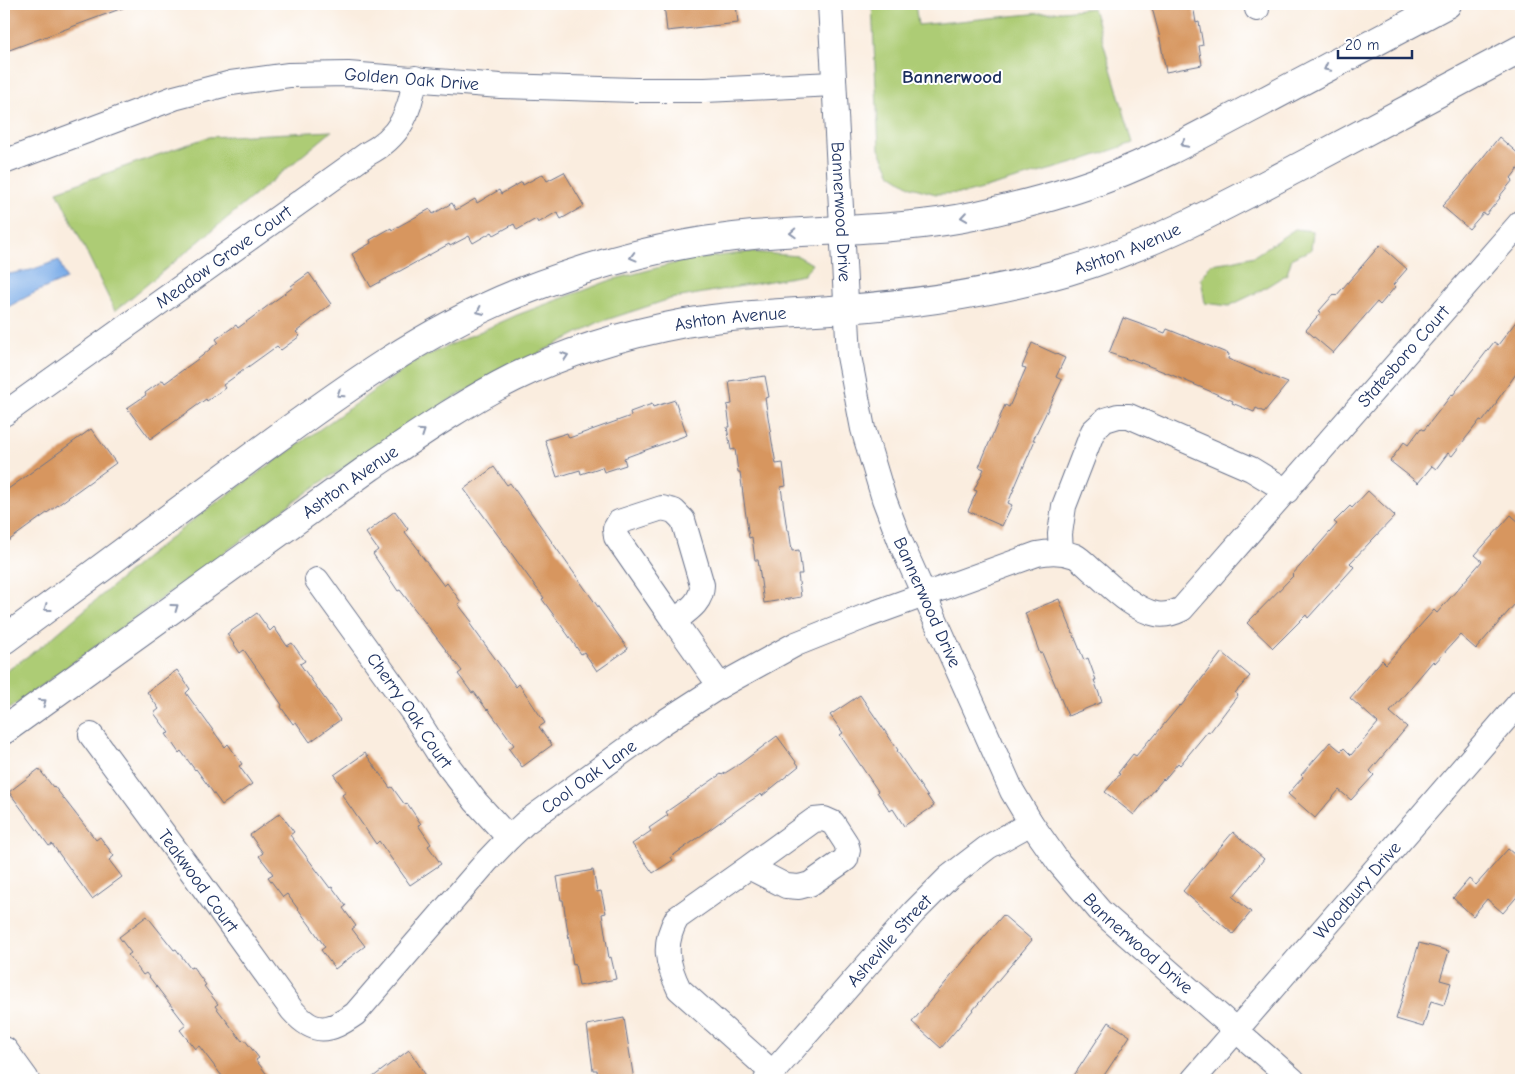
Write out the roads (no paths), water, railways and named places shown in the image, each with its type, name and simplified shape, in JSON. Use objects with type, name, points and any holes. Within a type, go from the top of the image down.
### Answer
[{"type":"main road","points":[[4,640],[325,404],[393,359],[450,326],[516,294],[584,270],[638,255],[694,243],[750,236],[899,226],[974,216],[1050,198],[1111,177],[1171,151],[1447,4]]},
{"type":"main road","name":"Ashton Avenue","points":[[4,730],[370,467],[431,426],[511,379],[554,360],[618,339],[684,323],[750,314],[846,309],[936,300],[1014,285],[1069,271],[1136,248],[1200,219],[1521,49]]},
{"type":"main road","points":[[4,1051],[25,1080]]},
{"type":"street","name":"Bannerwood Drive","points":[[830,4],[849,356],[863,429],[884,500],[900,541],[1012,790],[1031,823],[1059,863],[1100,911],[1293,1080]]},
{"type":"street","name":"Golden Oak Drive","points":[[4,162],[174,98],[231,84],[289,76],[348,74],[500,86],[635,90],[706,90],[834,84]]},
{"type":"street","name":"Meadow Grove Court","points":[[4,414],[383,144],[390,138],[404,119],[412,101],[415,78]]},
{"type":"street","name":"Statesboro Court","points":[[924,594],[1047,551],[1061,552],[1077,557],[1138,607],[1156,614],[1171,614],[1182,609],[1521,222]]},
{"type":"street","points":[[1061,552],[1060,534],[1064,506],[1093,432],[1105,420],[1118,416],[1129,416],[1251,469],[1287,491]]},
{"type":"street","points":[[674,622],[697,603],[702,592],[702,584],[683,520],[674,511],[662,508],[618,522],[615,529],[616,537],[674,622],[720,686]]},
{"type":"street","name":"Cherry Oak Court","points":[[317,580],[413,713],[439,754],[476,802],[509,838]]},
{"type":"street","name":"Cool Oak Lane","points":[[309,1024],[326,1029],[337,1026],[355,1014],[509,838],[525,823],[664,722],[720,686],[796,644],[924,594]]},
{"type":"street","name":"Woodbury Drive","points":[[1193,1080],[1521,701]]},
{"type":"street","name":"Teakwood Court","points":[[91,736],[292,1010],[299,1018],[309,1024]]},
{"type":"street","name":"Asheville Street","points":[[770,1077],[914,912],[949,877],[988,847],[1031,823]]},
{"type":"street","points":[[749,867],[677,918],[667,942],[670,971],[679,989],[770,1077]]},
{"type":"water","points":[[59,260],[66,279],[4,309],[4,275],[31,270]]},
{"type":"district","name":"Bannerwood","points":[[952,77]]}]
